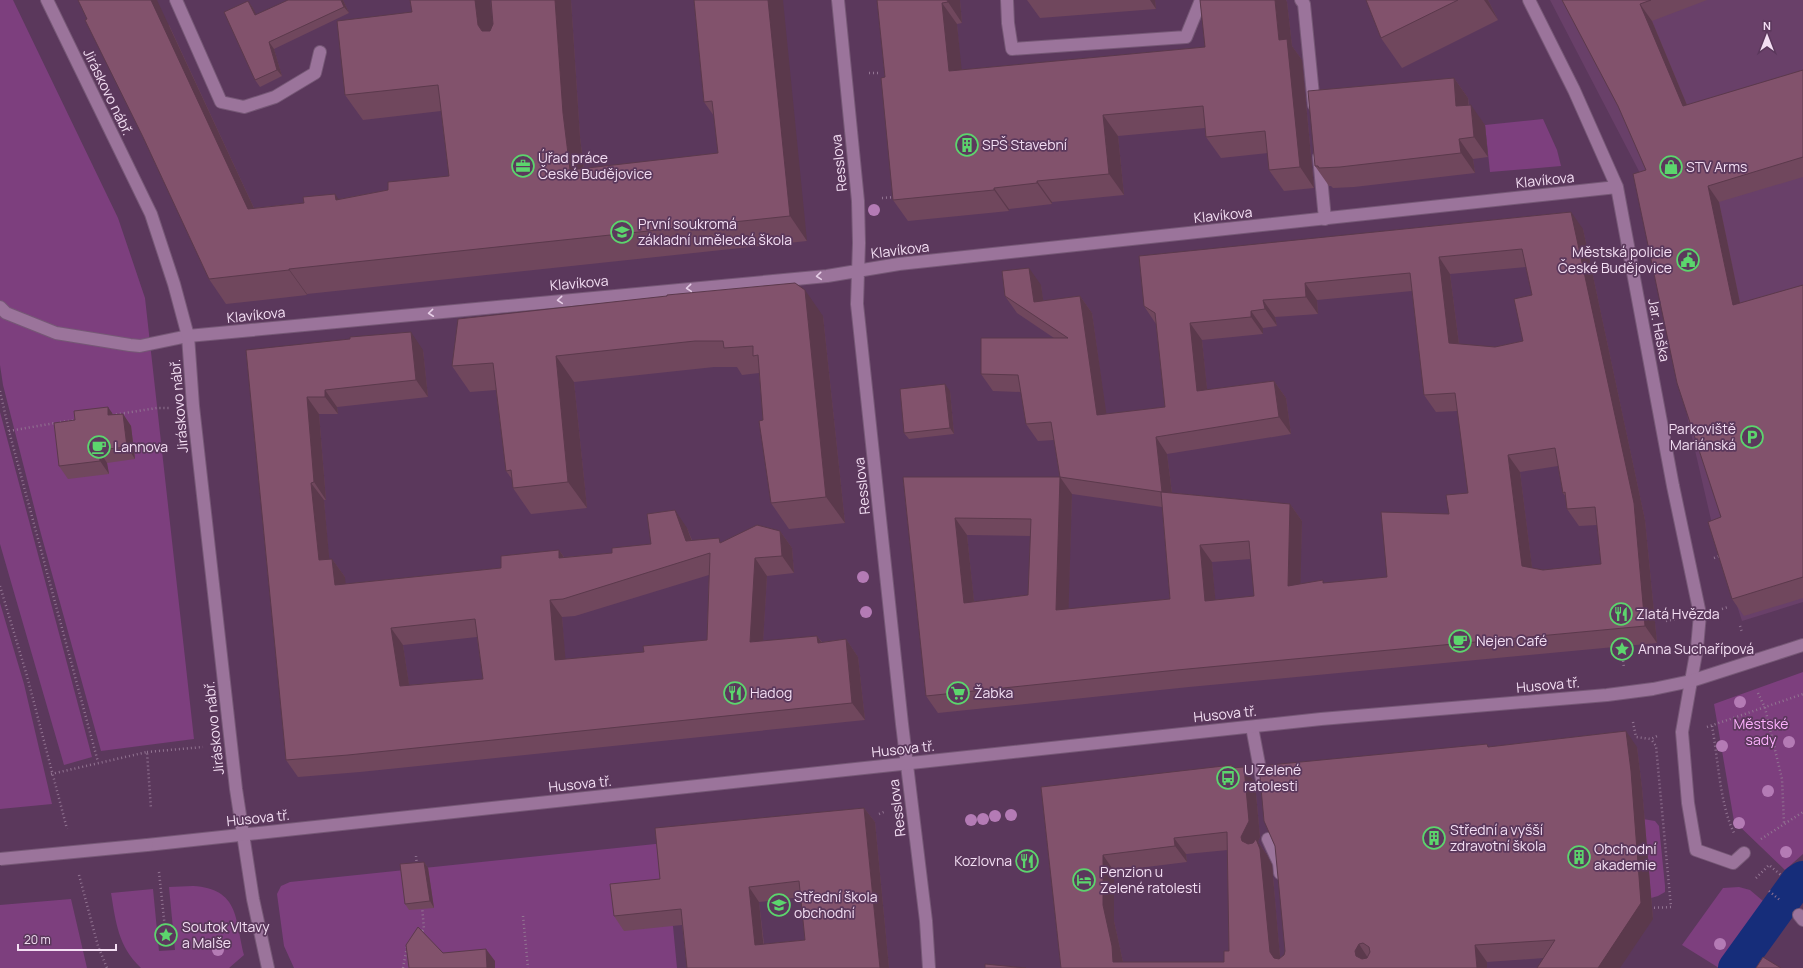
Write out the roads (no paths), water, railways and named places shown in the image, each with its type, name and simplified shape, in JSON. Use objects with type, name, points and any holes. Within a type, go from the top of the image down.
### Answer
[{"type":"street","name":"Jiráskovo nábř.","points":[[47,0],[151,214],[174,284],[188,336],[193,406],[236,789],[253,899],[268,968]]},
{"type":"street","points":[[176,0],[221,102],[244,107],[275,97],[315,73],[320,52]]},
{"type":"street","name":"Resslova","points":[[838,0],[858,200],[859,244],[857,304],[907,763],[926,922],[929,968]]},
{"type":"street","points":[[1007,0],[1012,49],[1186,37],[1201,0]]},
{"type":"street","points":[[1301,0],[1304,4],[1315,119]]},
{"type":"street","name":"Jar. Haška","points":[[1529,0],[1574,90],[1616,188],[1673,486],[1700,614],[1697,648],[1682,732],[1688,804],[1696,850],[1733,863],[1744,854]]},
{"type":"street","points":[[1318,142],[1325,219]]},
{"type":"street","name":"Klavíkova","points":[[0,307],[6,313],[56,333],[140,346],[188,336],[827,276],[899,264],[1616,188]]},
{"type":"street","name":"Husova tř.","points":[[0,859],[243,835],[1321,719],[1607,695],[1653,689],[1691,681],[1803,644]]},
{"type":"street","points":[[1252,727],[1263,790]]},
{"type":"street","points":[[1267,825],[1268,839],[1279,863],[1281,886]]},
{"type":"street","points":[[1260,854],[1268,839]]},
{"type":"waterway","points":[[1735,968],[1797,882],[1803,878]]},
{"type":"place","name":"SPŠ Stavební","points":[[967,145]]},
{"type":"place","name":"Úřad práce České Budějovice","points":[[523,166]]},
{"type":"place","name":"STV Arms","points":[[1671,167]]},
{"type":"place","name":"První soukromá základní umělecká škola","points":[[622,232]]},
{"type":"place","name":"Městská policie České Budějovice","points":[[1688,260]]},
{"type":"place","name":"Parkoviště Mariánská","points":[[1752,437]]},
{"type":"place","name":"Lannova","points":[[99,447]]},
{"type":"place","name":"Zlatá Hvězda","points":[[1621,614]]},
{"type":"place","name":"Nejen Café","points":[[1460,641]]},
{"type":"place","name":"Anna Suchařípová","points":[[1622,649]]},
{"type":"place","name":"Hadog","points":[[735,693]]},
{"type":"place","name":"Žabka","points":[[958,693]]},
{"type":"place","name":"U Zelené ratolesti","points":[[1228,778]]},
{"type":"place","name":"Střední a vyšší zdravotní škola","points":[[1434,838]]},
{"type":"place","name":"Obchodní akademie","points":[[1579,857]]},
{"type":"place","name":"Kozlovna","points":[[1027,861]]},
{"type":"place","name":"Penzion u Zelené ratolesti","points":[[1084,880]]},
{"type":"place","name":"Střední škola obchodní","points":[[779,905]]},
{"type":"place","name":"Soutok Vltavy a Malše","points":[[166,935]]},
{"type":"park label","name":"Městské sady","points":[[1761,732]]}]
